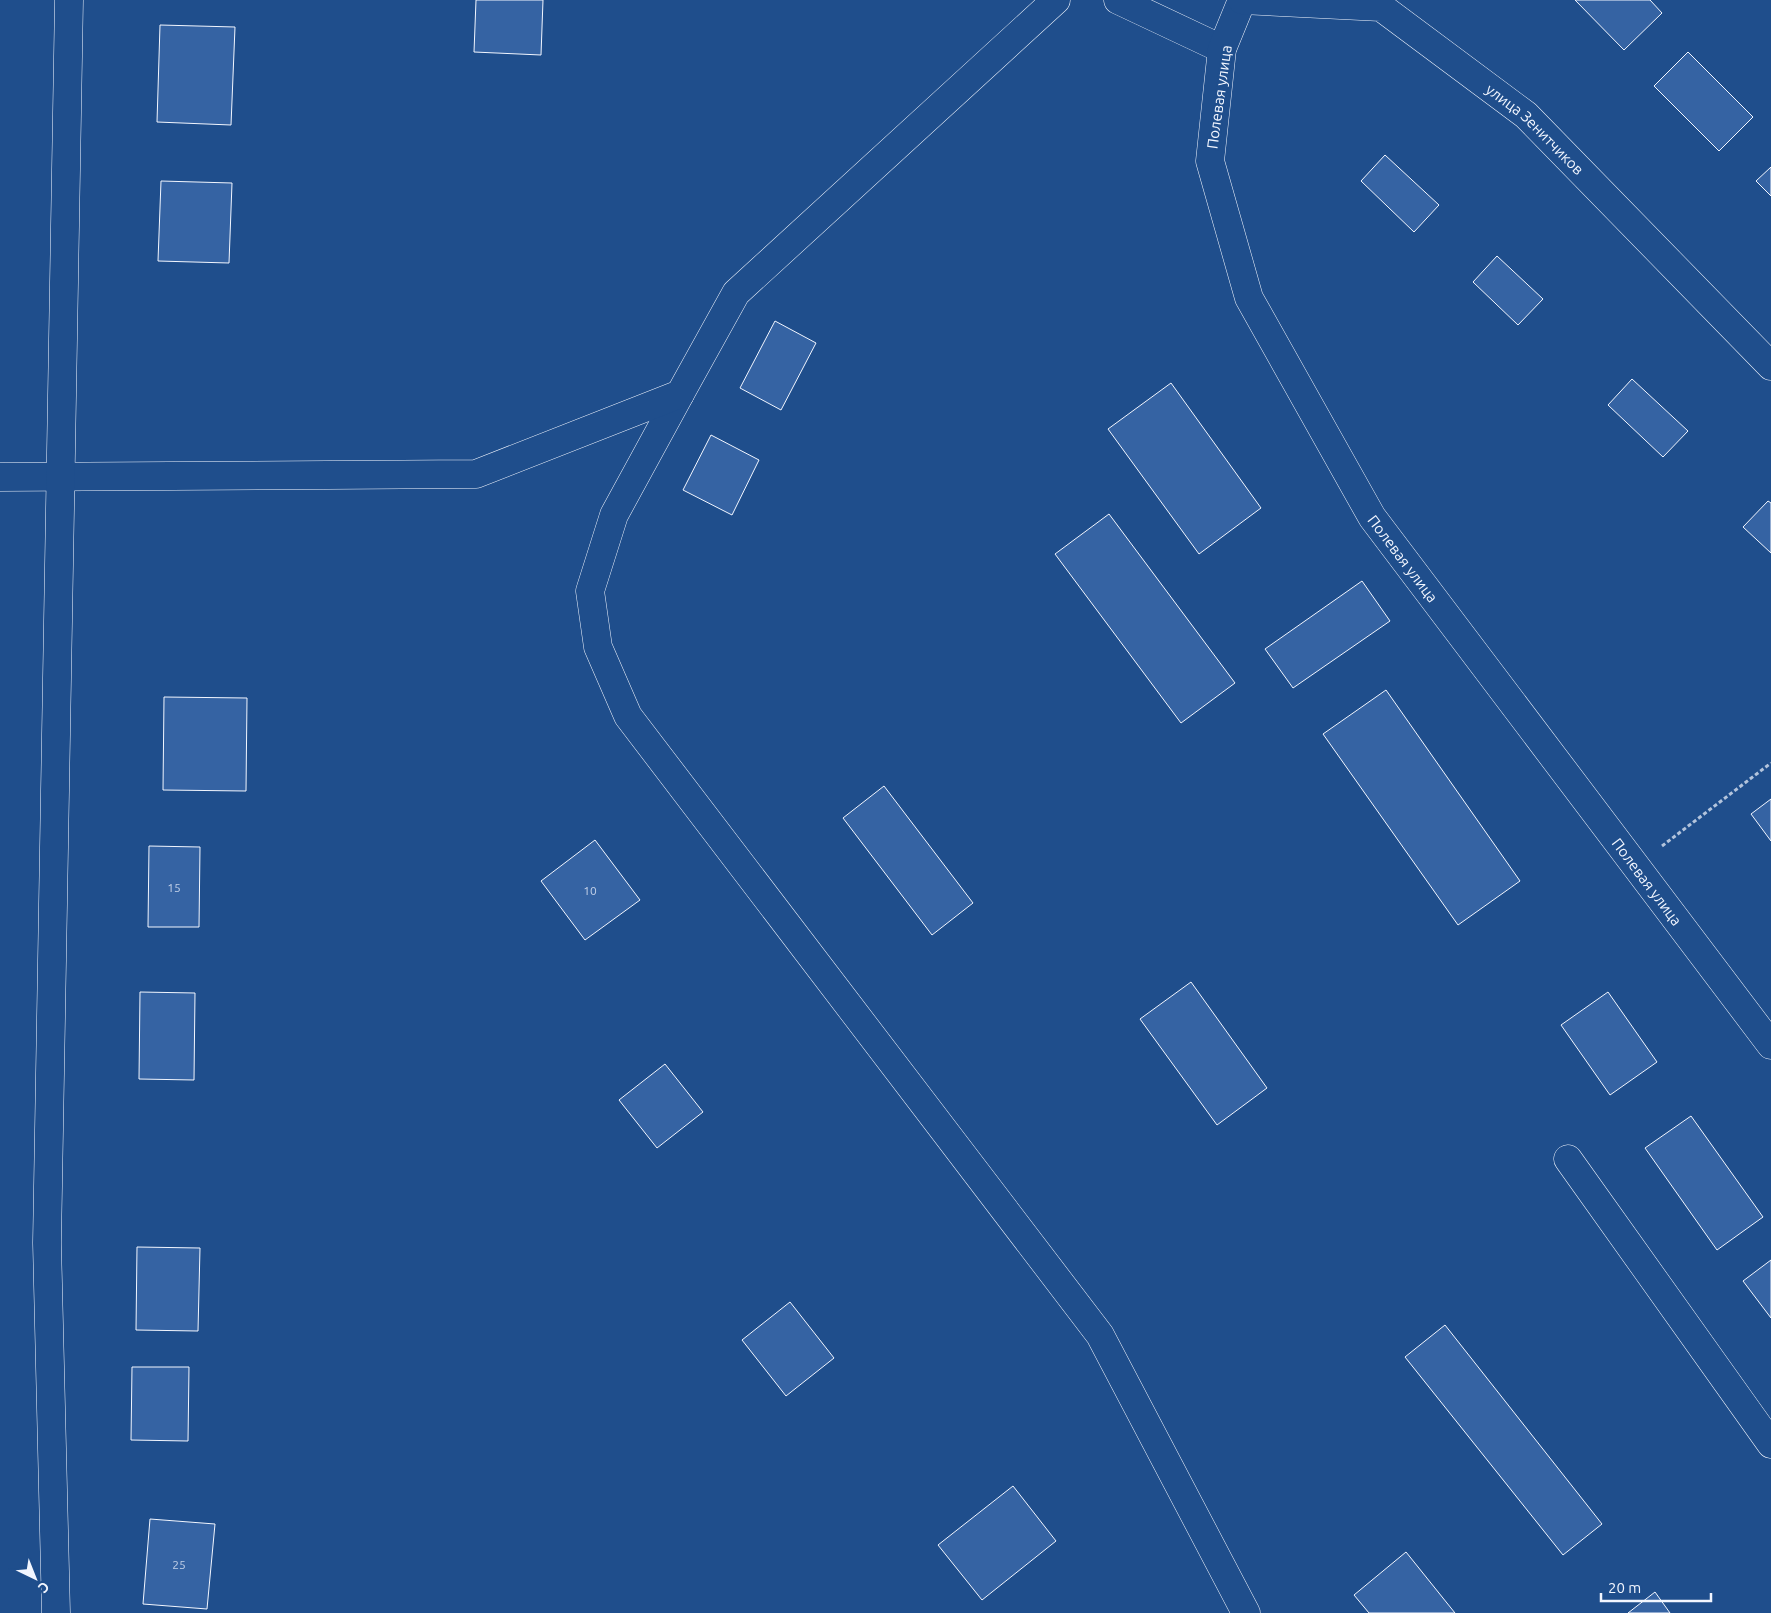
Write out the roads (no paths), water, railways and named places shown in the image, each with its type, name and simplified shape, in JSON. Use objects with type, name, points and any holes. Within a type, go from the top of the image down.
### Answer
[{"type":"street","points":[[56,1613],[47,1243],[69,0]]},
{"type":"street","points":[[1056,0],[736,293],[614,515],[590,590],[598,647],[628,716],[1100,1335],[1246,1613]]},
{"type":"street","points":[[1118,0],[1222,49]]},
{"type":"street","name":"Полевая улица","points":[[1242,0],[1222,49],[1210,161],[1249,298],[1372,517],[1771,1045]]},
{"type":"street","name":"улица Зенитчиков","points":[[1242,0],[1381,7],[1526,116],[1771,366]]},
{"type":"street","points":[[0,478],[476,474],[680,394]]},
{"type":"street","points":[[1568,1159],[1771,1444]]}]
